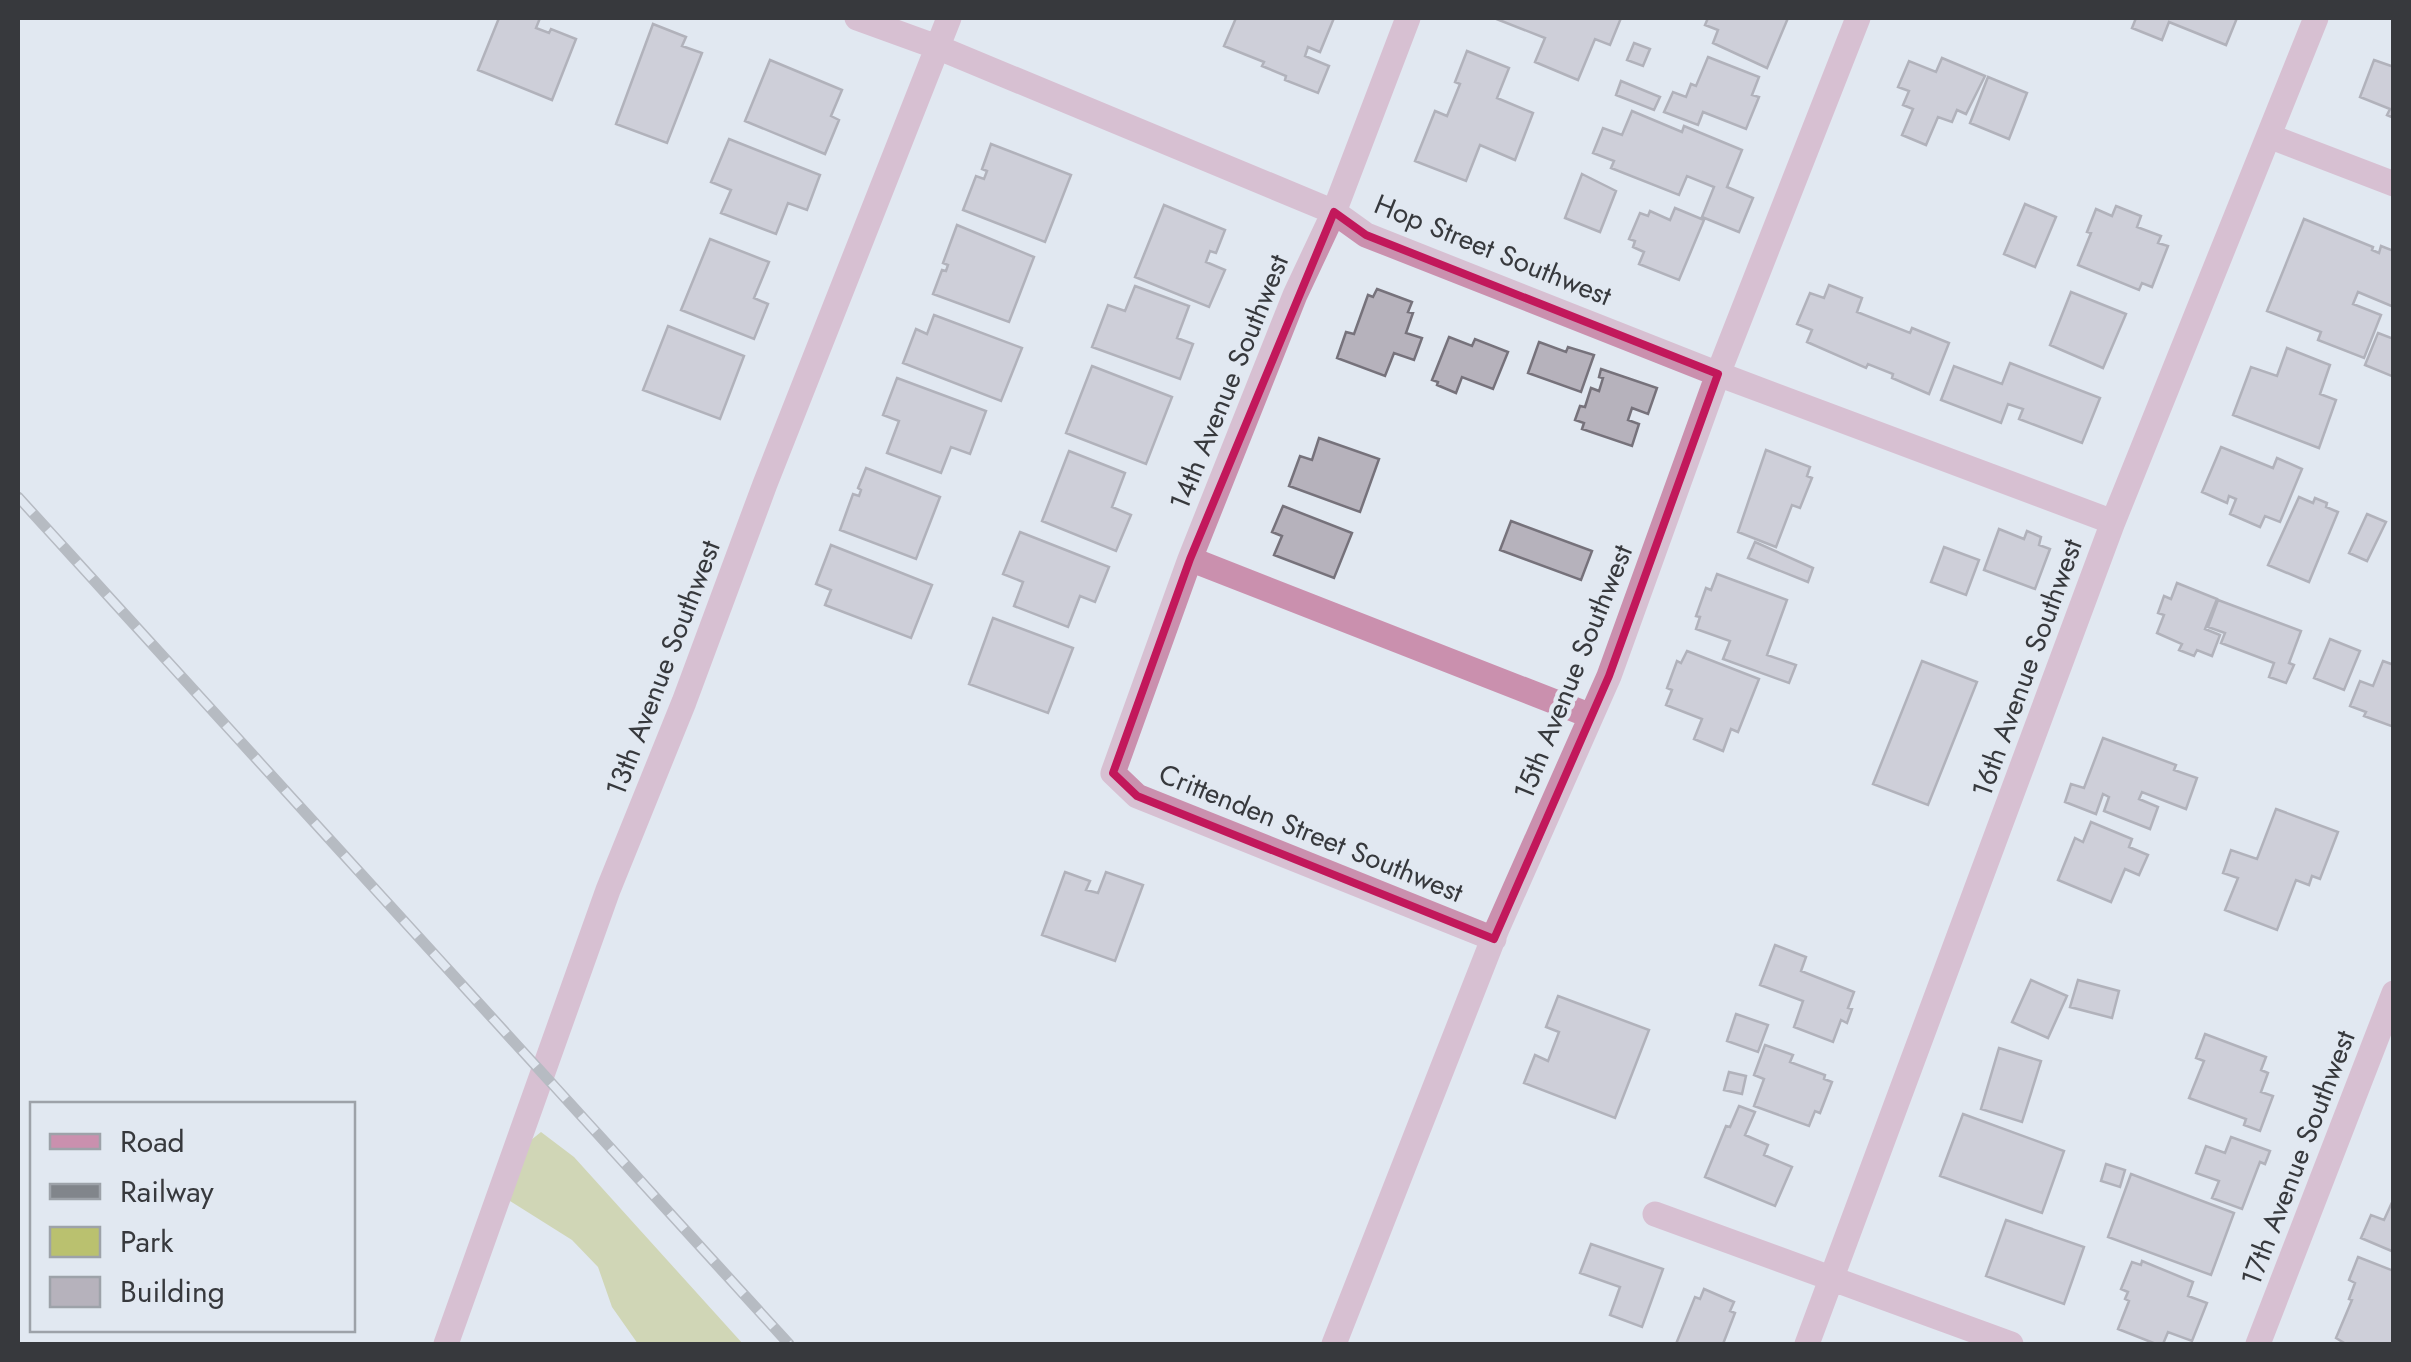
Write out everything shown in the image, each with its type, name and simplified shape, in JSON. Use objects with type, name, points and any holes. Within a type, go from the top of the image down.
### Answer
[{"type":"street","name":"Hop Street Southwest","points":[[857,18],[938,47],[1334,212],[1366,234],[1718,374],[2113,522]]},
{"type":"street","name":"13th Avenue Southwest","points":[[446,1344],[608,890],[950,18]]},
{"type":"street","name":"14th Avenue Southwest","points":[[1113,773],[1190,558],[1295,294],[1334,212],[1408,18]]},
{"type":"street","name":"15th Avenue Southwest","points":[[1334,1344],[1494,939],[1609,676],[1718,374],[1858,18]]},
{"type":"street","name":"16th Avenue Southwest","points":[[1806,1344],[2113,522],[2316,18]]},
{"type":"street","points":[[2269,136],[2394,184]]},
{"type":"street","points":[[1190,558],[1592,716]]},
{"type":"street","name":"Crittenden Street Southwest","points":[[1113,773],[1137,796],[1494,939]]},
{"type":"street","name":"17th Avenue Southwest","points":[[2258,1344],[2391,1006]]},
{"type":"street","points":[[1656,1214],[2011,1344]]},
{"type":"highlighted area","points":[[1334,212],[1366,235],[1718,374],[1609,676],[1494,939],[1137,796],[1113,773],[1190,559]]},
{"type":"green space","points":[[541,1132],[574,1157],[743,1344],[638,1344],[612,1307],[598,1267],[572,1240],[502,1196],[510,1157]]},
{"type":"building","points":[[499,18],[540,18],[536,28],[549,33],[551,29],[576,39],[552,100],[478,70]]},
{"type":"building","points":[[1236,18],[1334,18],[1320,52],[1308,47],[1305,56],[1329,66],[1318,93],[1285,80],[1286,76],[1262,66],[1264,62],[1224,46]]},
{"type":"building","points":[[1494,18],[1621,18],[1610,45],[1595,39],[1578,80],[1535,62],[1545,38]]},
{"type":"building","points":[[1708,18],[1788,18],[1767,68],[1713,43],[1718,30],[1705,25]]},
{"type":"building","points":[[2136,18],[2237,18],[2226,45],[2169,22],[2162,40],[2132,28]]},
{"type":"building","points":[[653,24],[686,37],[682,46],[702,53],[667,143],[616,124]]},
{"type":"building","points":[[1634,43],[1650,49],[1643,66],[1627,60]]},
{"type":"building","points":[[1467,51],[1509,68],[1497,98],[1533,113],[1515,160],[1480,145],[1466,181],[1415,161],[1435,111],[1447,116],[1460,84],[1455,82]]},
{"type":"building","points":[[1708,57],[1759,77],[1752,95],[1759,97],[1746,129],[1703,112],[1698,125],[1664,112],[1673,92],[1686,97],[1691,84],[1696,86]]},
{"type":"building","points":[[1942,58],[1985,76],[1966,114],[1957,110],[1952,122],[1938,117],[1926,145],[1902,135],[1913,109],[1903,105],[1909,91],[1898,87],[1909,61],[1936,72]]},
{"type":"building","points":[[770,60],[842,90],[831,116],[839,120],[825,154],[745,121]]},
{"type":"building","points":[[2374,60],[2394,67],[2394,118],[2387,115],[2390,109],[2360,97]]},
{"type":"building","points":[[1988,77],[2027,93],[2009,139],[1970,123]]},
{"type":"building","points":[[1621,81],[1660,97],[1654,110],[1616,95]]},
{"type":"building","points":[[1632,111],[1682,132],[1684,126],[1742,150],[1727,187],[1753,198],[1739,232],[1702,217],[1714,187],[1687,176],[1679,195],[1611,168],[1614,161],[1593,153],[1603,128],[1622,135]]},
{"type":"building","points":[[729,139],[820,175],[807,210],[788,203],[776,234],[721,213],[731,190],[711,182]]},
{"type":"building","points":[[991,144],[1071,175],[1045,242],[963,210],[976,176],[984,179],[987,171],[982,169]]},
{"type":"building","points":[[1582,174],[1616,191],[1600,232],[1565,218]]},
{"type":"building","points":[[2025,204],[2056,217],[2035,267],[2004,254]]},
{"type":"building","points":[[1164,205],[1225,230],[1216,253],[1210,251],[1206,262],[1225,270],[1209,307],[1135,277]]},
{"type":"building","points":[[2116,206],[2141,216],[2137,227],[2161,236],[2158,243],[2168,246],[2152,287],[2142,283],[2139,290],[2078,265],[2096,209],[2112,216]]},
{"type":"building","points":[[1675,208],[1704,220],[1679,280],[1639,264],[1644,252],[1633,247],[1635,241],[1629,239],[1640,213],[1648,216],[1650,211],[1670,220]]},
{"type":"building","points":[[2304,219],[2379,253],[2381,246],[2394,251],[2394,307],[2358,292],[2353,304],[2381,315],[2364,358],[2318,340],[2321,332],[2267,311]]},
{"type":"building","points":[[957,225],[1034,257],[1009,322],[933,294],[942,270],[946,271],[948,265],[943,263]]},
{"type":"building","points":[[710,239],[769,262],[754,298],[768,304],[754,339],[681,310]]},
{"type":"building","points":[[1829,285],[1862,298],[1857,312],[1949,343],[1929,394],[1892,378],[1893,374],[1868,364],[1866,368],[1807,342],[1812,330],[1797,324],[1810,293],[1824,298]]},
{"type":"building","points":[[1135,286],[1189,306],[1177,338],[1193,344],[1180,379],[1092,347],[1108,305],[1125,311]]},
{"type":"building","points":[[1377,289],[1412,302],[1408,312],[1413,313],[1406,333],[1422,338],[1414,360],[1394,353],[1385,376],[1337,358],[1346,332],[1354,334],[1368,295],[1373,297]]},
{"type":"building","points":[[2071,292],[2126,314],[2103,368],[2050,345]]},
{"type":"building","points":[[934,315],[1022,348],[1001,401],[903,363],[916,329],[927,334]]},
{"type":"building","points":[[668,326],[744,356],[720,419],[643,390]]},
{"type":"building","points":[[2378,333],[2394,339],[2394,377],[2365,365]]},
{"type":"building","points":[[1449,337],[1472,346],[1475,339],[1508,352],[1493,389],[1462,377],[1456,393],[1432,380]]},
{"type":"building","points":[[1539,342],[1566,352],[1568,347],[1594,355],[1581,392],[1528,373]]},
{"type":"building","points":[[2287,348],[2330,365],[2320,394],[2336,400],[2319,448],[2233,415],[2251,367],[2277,376]]},
{"type":"building","points":[[2010,363],[2100,398],[2082,443],[2019,419],[2023,409],[2008,404],[2001,423],[1941,400],[1954,366],[2002,384]]},
{"type":"building","points":[[1092,366],[1172,397],[1146,464],[1066,433]]},
{"type":"building","points":[[1601,369],[1657,388],[1648,414],[1632,408],[1628,420],[1639,424],[1632,446],[1582,429],[1584,423],[1575,420],[1580,406],[1585,407],[1591,388],[1599,391]]},
{"type":"building","points":[[897,378],[986,411],[970,454],[951,447],[941,473],[887,453],[899,421],[883,415]]},
{"type":"building","points":[[1319,438],[1379,459],[1360,512],[1289,486],[1300,456],[1312,460]]},
{"type":"building","points":[[2221,447],[2273,468],[2277,458],[2302,469],[2280,522],[2265,516],[2260,527],[2230,514],[2236,499],[2229,496],[2227,503],[2202,492]]},
{"type":"building","points":[[1766,450],[1810,467],[1807,476],[1812,478],[1800,508],[1792,505],[1776,547],[1738,532]]},
{"type":"building","points":[[1069,451],[1125,473],[1112,507],[1131,515],[1116,551],[1042,521]]},
{"type":"building","points":[[866,468],[940,497],[916,559],[840,530],[853,494],[859,496]]},
{"type":"building","points":[[2299,497],[2313,503],[2315,498],[2338,512],[2309,582],[2268,565]]},
{"type":"building","points":[[1283,506],[1352,533],[1334,578],[1274,555],[1282,536],[1272,532]]},
{"type":"building","points":[[2367,514],[2386,522],[2367,561],[2349,553]]},
{"type":"building","points":[[1511,521],[1592,551],[1581,580],[1500,550]]},
{"type":"building","points":[[1999,529],[2024,539],[2027,531],[2041,537],[2039,545],[2050,549],[2035,589],[1984,570]]},
{"type":"building","points":[[1020,532],[1109,567],[1095,602],[1080,596],[1068,627],[1014,606],[1023,582],[1003,574]]},
{"type":"building","points":[[1755,542],[1813,568],[1808,582],[1748,558]]},
{"type":"building","points":[[831,545],[932,585],[911,638],[825,605],[831,590],[816,584]]},
{"type":"building","points":[[1944,547],[1979,560],[1966,595],[1931,582]]},
{"type":"building","points":[[1717,574],[1787,600],[1767,655],[1796,665],[1789,683],[1723,659],[1730,641],[1696,629],[1700,617],[1696,616],[1706,588],[1711,590]]},
{"type":"building","points":[[2177,583],[2217,599],[2205,629],[2220,635],[2212,656],[2197,650],[2194,656],[2179,650],[2182,644],[2157,633],[2164,615],[2158,613],[2164,596],[2171,599]]},
{"type":"building","points":[[2218,600],[2301,631],[2286,683],[2269,677],[2274,663],[2221,643],[2225,633],[2208,627]]},
{"type":"building","points":[[993,618],[1073,648],[1048,713],[969,684]]},
{"type":"building","points":[[2330,639],[2360,651],[2344,690],[2314,678]]},
{"type":"building","points":[[1687,651],[1759,679],[1738,732],[1731,729],[1723,751],[1694,739],[1702,719],[1666,705],[1672,690],[1667,688],[1677,661],[1681,663]]},
{"type":"building","points":[[1922,661],[1977,682],[1928,805],[1873,784]]},
{"type":"building","points":[[2383,661],[2394,665],[2394,727],[2350,706],[2360,681],[2373,686]]},
{"type":"building","points":[[2103,738],[2176,765],[2174,770],[2197,778],[2186,809],[2142,792],[2139,799],[2158,807],[2150,829],[2104,811],[2109,797],[2103,794],[2096,814],[2065,802],[2071,784],[2084,788]]},
{"type":"building","points":[[2276,809],[2338,832],[2320,879],[2312,876],[2309,885],[2296,880],[2277,930],[2225,910],[2238,878],[2223,873],[2231,850],[2257,859]]},
{"type":"building","points":[[2091,822],[2132,839],[2129,847],[2148,855],[2139,875],[2125,869],[2111,902],[2058,880],[2075,838],[2083,842]]},
{"type":"building","points":[[1065,872],[1090,881],[1086,890],[1098,893],[1106,872],[1143,885],[1115,961],[1042,935]]},
{"type":"building","points":[[1775,945],[1806,957],[1801,971],[1854,992],[1847,1023],[1841,1020],[1833,1042],[1794,1027],[1803,1001],[1760,985]]},
{"type":"building","points":[[2031,980],[2067,996],[2048,1038],[2012,1022]]},
{"type":"building","points":[[2078,980],[2119,991],[2112,1018],[2070,1007]]},
{"type":"building","points":[[1558,996],[1649,1030],[1615,1118],[1524,1083],[1535,1055],[1548,1061],[1559,1032],[1546,1027]]},
{"type":"building","points":[[1736,1014],[1768,1025],[1758,1052],[1727,1041]]},
{"type":"building","points":[[2205,1034],[2266,1057],[2261,1070],[2268,1073],[2261,1092],[2273,1096],[2260,1131],[2244,1125],[2246,1119],[2189,1098],[2204,1061],[2196,1058]]},
{"type":"building","points":[[1765,1045],[1793,1055],[1790,1062],[1825,1075],[1824,1079],[1832,1082],[1820,1113],[1815,1111],[1809,1126],[1754,1106],[1764,1079],[1754,1075]]},
{"type":"building","points":[[1999,1048],[2041,1061],[2022,1122],[1981,1109]]},
{"type":"building","points":[[1729,1072],[1746,1076],[1742,1094],[1724,1090]]},
{"type":"building","points":[[1739,1106],[1755,1112],[1745,1135],[1768,1145],[1764,1155],[1792,1167],[1775,1206],[1705,1177],[1726,1126],[1730,1127]]},
{"type":"building","points":[[1963,1114],[2064,1151],[2042,1213],[1940,1176]]},
{"type":"building","points":[[2231,1137],[2270,1151],[2265,1164],[2260,1162],[2242,1209],[2212,1198],[2219,1181],[2196,1173],[2206,1146],[2225,1153]]},
{"type":"building","points":[[2106,1164],[2125,1170],[2120,1187],[2101,1181]]},
{"type":"building","points":[[2131,1174],[2234,1213],[2211,1275],[2108,1237]]},
{"type":"building","points":[[2394,1198],[2394,1252],[2361,1238],[2371,1215],[2384,1220]]},
{"type":"building","points":[[2006,1220],[2084,1247],[2064,1304],[1986,1276]]},
{"type":"building","points":[[1591,1244],[1663,1269],[1642,1327],[1610,1315],[1620,1287],[1580,1273]]},
{"type":"building","points":[[2358,1257],[2394,1271],[2394,1344],[2346,1344],[2336,1338],[2352,1300],[2349,1299],[2355,1283],[2349,1280]]},
{"type":"building","points":[[2142,1261],[2193,1282],[2188,1296],[2207,1303],[2192,1341],[2168,1332],[2163,1344],[2156,1344],[2118,1329],[2129,1301],[2125,1299],[2128,1292],[2121,1289],[2132,1262],[2141,1265]]},
{"type":"building","points":[[1704,1289],[1734,1302],[1730,1311],[1735,1313],[1723,1344],[1676,1344],[1695,1297],[1700,1299]]},
{"type":"railway","points":[[18,497],[789,1344]]}]
